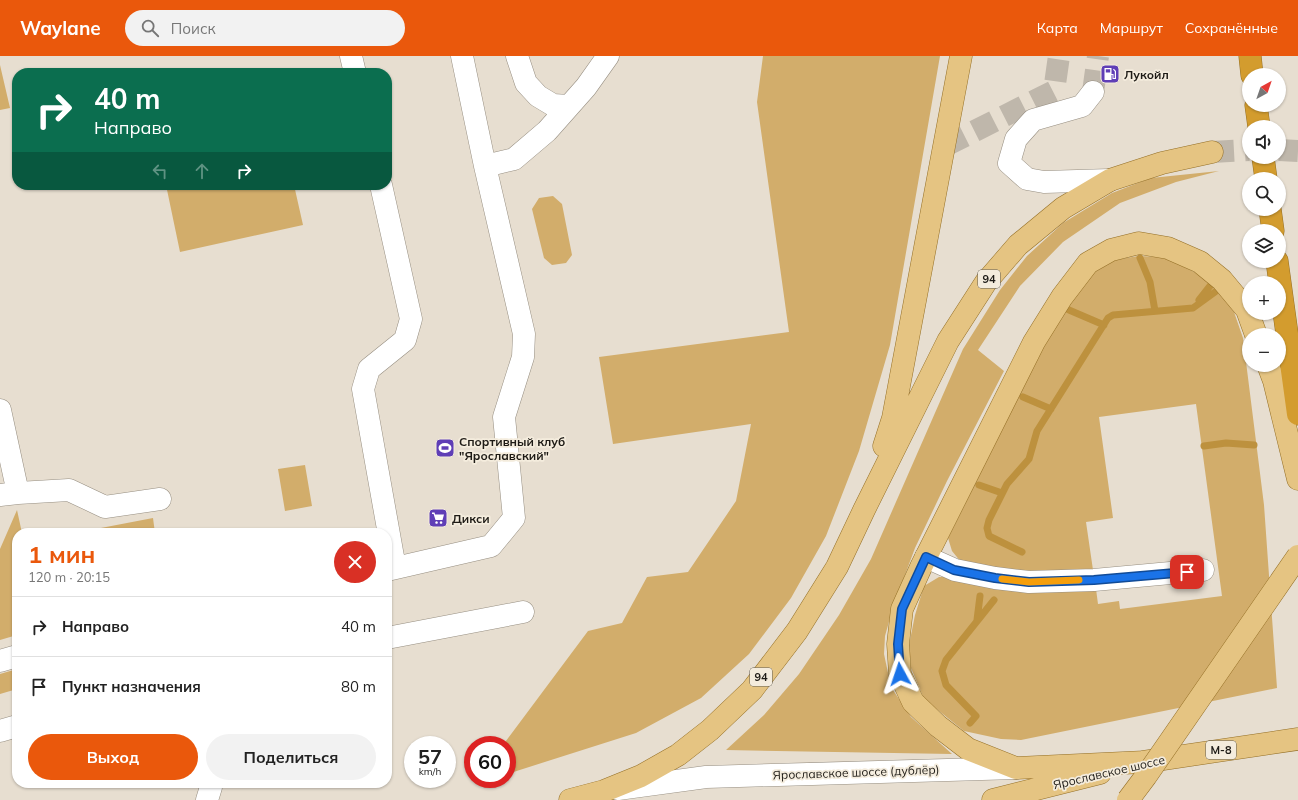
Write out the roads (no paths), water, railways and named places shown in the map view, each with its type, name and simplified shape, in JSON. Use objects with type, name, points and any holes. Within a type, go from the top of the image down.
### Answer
[{"type":"highway","points":[[1250,56],[1251,68]]},
{"type":"highway","points":[[1278,268],[1298,414]]},
{"type":"main road","name":"94","points":[[864,510],[893,418],[961,56]]},
{"type":"main road","name":"94","points":[[604,791],[641,776],[678,755],[710,730],[752,690],[797,631],[837,568],[864,510],[948,341],[986,282],[1018,246],[1063,208],[1110,180],[1162,163],[1212,152]]},
{"type":"main road","points":[[1016,768],[968,749],[938,726],[914,702],[900,674],[898,644],[902,609],[926,557],[1034,342],[1062,297],[1088,263],[1111,250],[1139,243],[1168,248],[1200,262],[1222,280],[1247,310],[1253,328]]},
{"type":"main road","points":[[1271,372],[1298,479]]},
{"type":"main road","points":[[1128,800],[1298,556]]},
{"type":"main road","name":"Ярославское шоссе","points":[[993,800],[1145,762],[1298,739]]},
{"type":"main road","name":"Ярославское шоссе (дублёр)","points":[[1016,768],[1145,762]]},
{"type":"main road","name":"Ярославское шоссе (дублёр)","points":[[570,800],[604,791]]},
{"type":"street","points":[[352,56],[354,68]]},
{"type":"street","points":[[392,569],[491,546],[514,518],[504,417],[523,357],[524,334],[485,166],[462,56]]},
{"type":"street","points":[[518,56],[526,83],[538,96],[553,105],[569,106]]},
{"type":"street","points":[[485,166],[514,160],[547,131],[586,87],[608,56]]},
{"type":"street","points":[[1092,92],[1082,106],[1033,120],[1016,139],[1010,164],[1027,179],[1044,182],[1110,180]]},
{"type":"street","points":[[382,190],[411,319],[405,340],[369,369],[363,389],[385,528]]},
{"type":"street","points":[[0,410],[9,494],[69,490],[105,507],[160,499]]},
{"type":"street","points":[[926,557],[954,570],[995,578],[1029,582],[1094,580],[1203,570]]},
{"type":"street","points":[[392,637],[523,612]]},
{"type":"street","points":[[0,661],[12,657]]},
{"type":"street","points":[[0,731],[12,727]]},
{"type":"street","name":"Ярославское шоссе (дублёр)","points":[[604,791],[706,777],[1016,768]]},
{"type":"street","points":[[207,800],[211,788]]},
{"type":"waterway","points":[[1140,258],[1150,282],[1155,311]]},
{"type":"waterway","points":[[1199,300],[1210,286]]},
{"type":"waterway","points":[[1022,552],[989,536],[987,528],[989,520],[1007,484],[1029,459],[1037,431],[1108,318],[1113,315],[1193,308],[1215,292]]},
{"type":"waterway","points":[[1069,310],[1104,325]]},
{"type":"waterway","points":[[1023,397],[1051,409]]},
{"type":"waterway","points":[[1204,446],[1226,443],[1254,445]]},
{"type":"waterway","points":[[979,485],[1002,493]]},
{"type":"waterway","points":[[977,620],[980,596]]},
{"type":"waterway","points":[[970,723],[976,716],[946,685],[942,671],[946,660],[994,600]]},
{"type":"tunnel","points":[[945,146],[1054,91],[1059,56]]},
{"type":"tunnel","points":[[1093,92],[1098,56]]},
{"type":"tunnel","points":[[1212,152],[1242,150]]},
{"type":"tunnel","points":[[1286,150],[1298,151]]},
{"type":"place","name":"Лукойл","points":[[1110,74]]},
{"type":"place","name":"Спортивный клуб \"Ярославский\"","points":[[445,448]]},
{"type":"place","name":"Дикси","points":[[438,518]]}]
